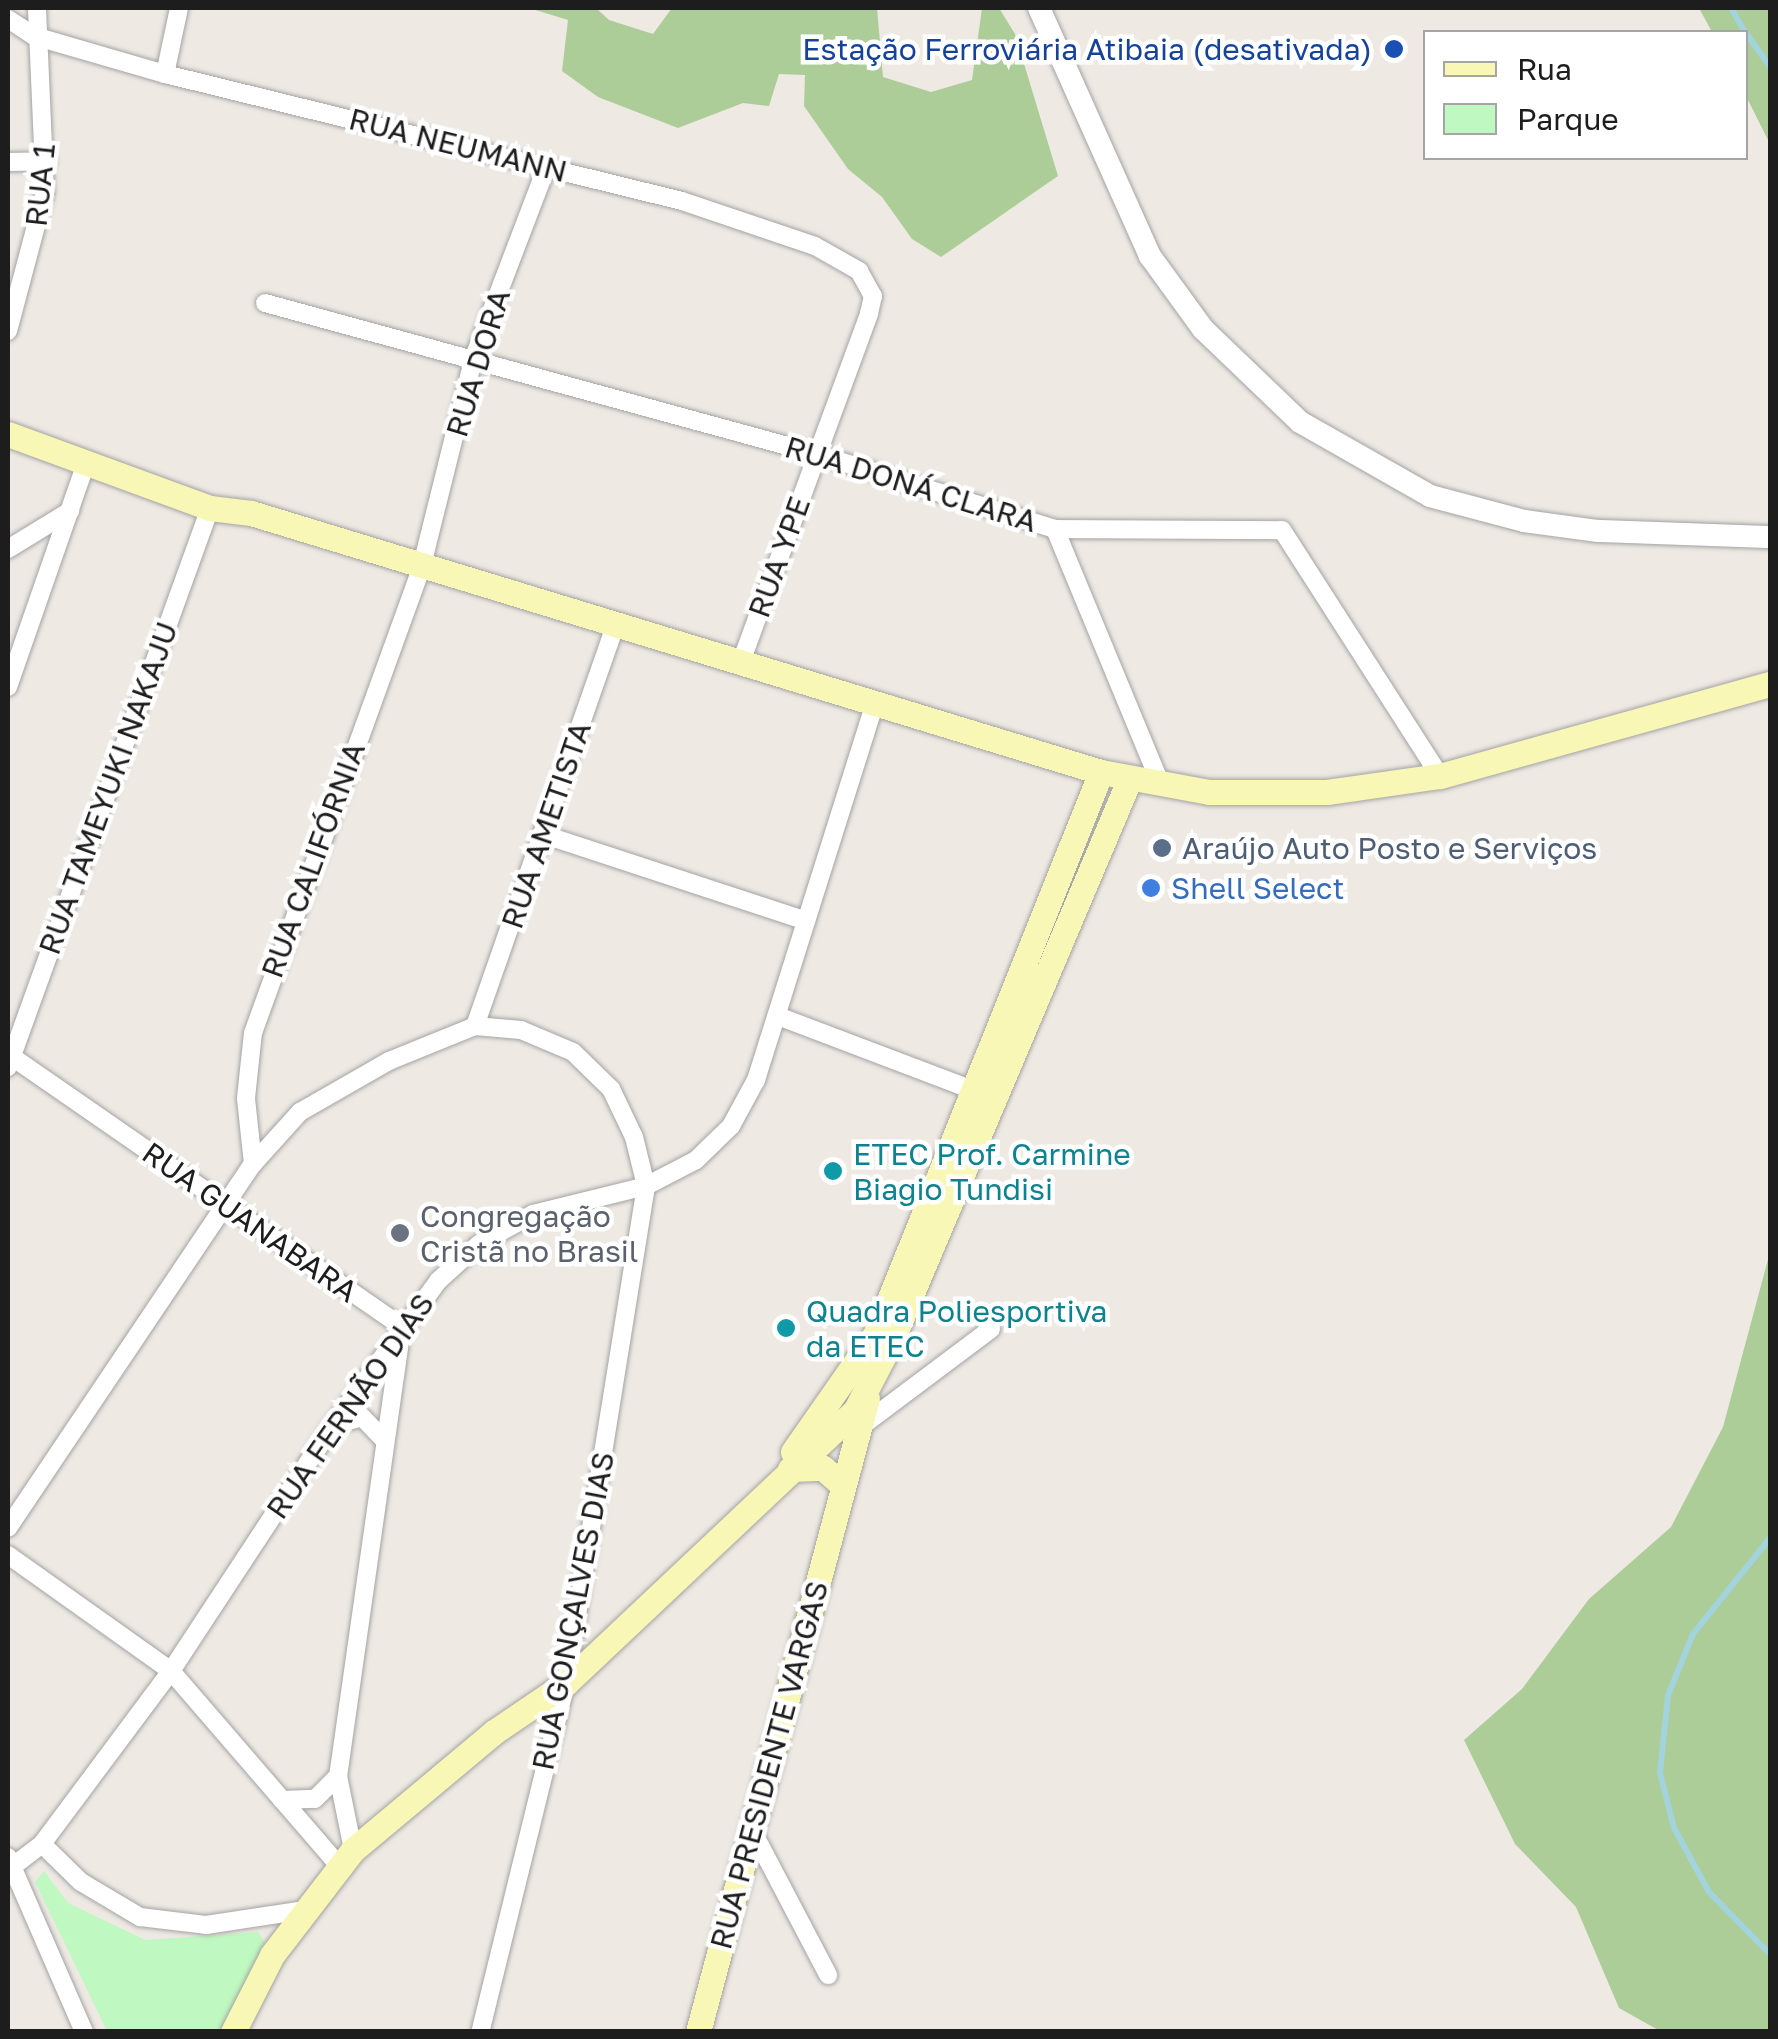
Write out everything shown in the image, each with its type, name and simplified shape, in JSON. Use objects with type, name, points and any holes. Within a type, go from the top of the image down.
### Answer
[{"type":"main road","points":[[8,434],[210,508],[250,513],[1130,778],[1268,796],[1440,776],[1770,684]]},
{"type":"main road","points":[[980,1092],[1101,772]]},
{"type":"main road","points":[[234,2032],[272,1955],[346,1859],[494,1732],[566,1684],[790,1469],[847,1429],[856,1386],[876,1333],[980,1092],[1130,778]]},
{"type":"main road","points":[[762,1495],[856,1386]]},
{"type":"main road","name":"RUA PRESIDENTE VARGAS","points":[[698,2032],[840,1490],[847,1429]]},
{"type":"main road","points":[[790,1469],[823,1468],[840,1490]]},
{"type":"street","name":"RUA 1","points":[[8,331],[38,230],[48,161],[34,36],[37,8]]},
{"type":"street","points":[[166,74],[178,8]]},
{"type":"street","points":[[1038,8],[1150,256],[1203,329],[1300,422],[1430,496],[1524,521],[1598,531],[1770,537]]},
{"type":"street","points":[[8,19],[34,36]]},
{"type":"street","name":"RUA NEUMANN","points":[[34,36],[166,74],[547,166],[758,225],[815,246],[870,282]]},
{"type":"street","points":[[8,162],[48,161]]},
{"type":"street","name":"RUA DORA","points":[[422,565],[474,357],[547,166]]},
{"type":"street","name":"RUA YPE","points":[[741,662],[868,314],[870,282]]},
{"type":"street","name":"RUA DONÁ CLARA","points":[[265,303],[474,357],[817,454],[1055,529],[1282,530],[1440,776]]},
{"type":"street","points":[[8,452],[34,444]]},
{"type":"street","points":[[8,687],[86,463]]},
{"type":"street","name":"RUA TAMEYUKI NAKAJU","points":[[9,1060],[210,508]]},
{"type":"street","points":[[8,548],[70,511]]},
{"type":"street","points":[[1055,529],[1160,782]]},
{"type":"street","name":"RUA CALIFÓRNIA","points":[[253,1164],[246,1098],[253,1033],[422,565]]},
{"type":"street","name":"RUA AMETISTA","points":[[475,1026],[616,624]]},
{"type":"street","name":"RUA FERNÃO DIAS","points":[[10,1864],[42,1844],[171,1671],[402,1327],[479,1244],[533,1214],[646,1186],[696,1160],[730,1126],[756,1080],[778,1016],[875,703]]},
{"type":"street","points":[[542,834],[806,921]]},
{"type":"street","points":[[778,1016],[980,1092]]},
{"type":"street","points":[[8,1528],[229,1206],[253,1164],[300,1112],[390,1060],[475,1026],[521,1030],[573,1052],[612,1089],[634,1137],[646,1186]]},
{"type":"street","name":"RUA GUANABARA","points":[[9,1060],[402,1327]]},
{"type":"street","name":"RUA GONÇALVES DIAS","points":[[484,2028],[566,1684],[646,1186]]},
{"type":"street","points":[[346,1859],[338,1776],[402,1327]]},
{"type":"street","points":[[847,1429],[991,1329]]},
{"type":"street","points":[[332,1426],[362,1417],[385,1441]]},
{"type":"street","points":[[8,1555],[171,1671],[282,1800],[346,1859]]},
{"type":"street","points":[[282,1800],[315,1800],[338,1776]]},
{"type":"street","points":[[752,1830],[828,1975]]},
{"type":"street","points":[[42,1844],[81,1882],[140,1917],[206,1925],[304,1910]]},
{"type":"street","points":[[10,1864],[84,2032]]},
{"type":"green space","points":[[529,8],[596,8],[609,20],[653,34],[672,8],[877,8],[883,77],[931,92],[972,80],[982,8],[999,8],[1015,34],[1058,176],[941,257],[912,239],[882,197],[848,169],[804,106],[805,75],[779,74],[769,106],[743,103],[678,128],[598,97],[562,71],[568,20]]},
{"type":"green space","points":[[1699,8],[1770,8],[1770,144],[1748,100],[1748,30],[1711,30]]},
{"type":"green space","points":[[1770,1252],[1770,2031],[1660,2031],[1619,2008],[1576,1907],[1515,1844],[1464,1740],[1522,1689],[1589,1599],[1671,1527],[1723,1427]]},
{"type":"green space","points":[[44,1871],[68,1903],[145,1940],[258,1932],[265,1943],[225,2031],[107,2031],[35,1882]]},
{"type":"waterway","points":[[1731,8],[1744,30]]},
{"type":"waterway","points":[[1748,36],[1770,67]]},
{"type":"waterway","points":[[1770,1538],[1693,1634],[1668,1695],[1660,1773],[1674,1828],[1709,1892],[1770,1954]]},
{"type":"place","name":"Estação Ferroviária Atibaia (desativada)","points":[[1394,49]]},
{"type":"place","name":"Araújo Auto Posto e Serviços","points":[[1162,848]]},
{"type":"place","name":"Shell Select","points":[[1151,888]]},
{"type":"place","name":"ETEC Prof. Carmine Biagio Tundisi","points":[[833,1171]]},
{"type":"place","name":"Congregação Cristã no Brasil","points":[[400,1233]]},
{"type":"place","name":"Quadra Poliesportiva da ETEC","points":[[786,1328]]}]
